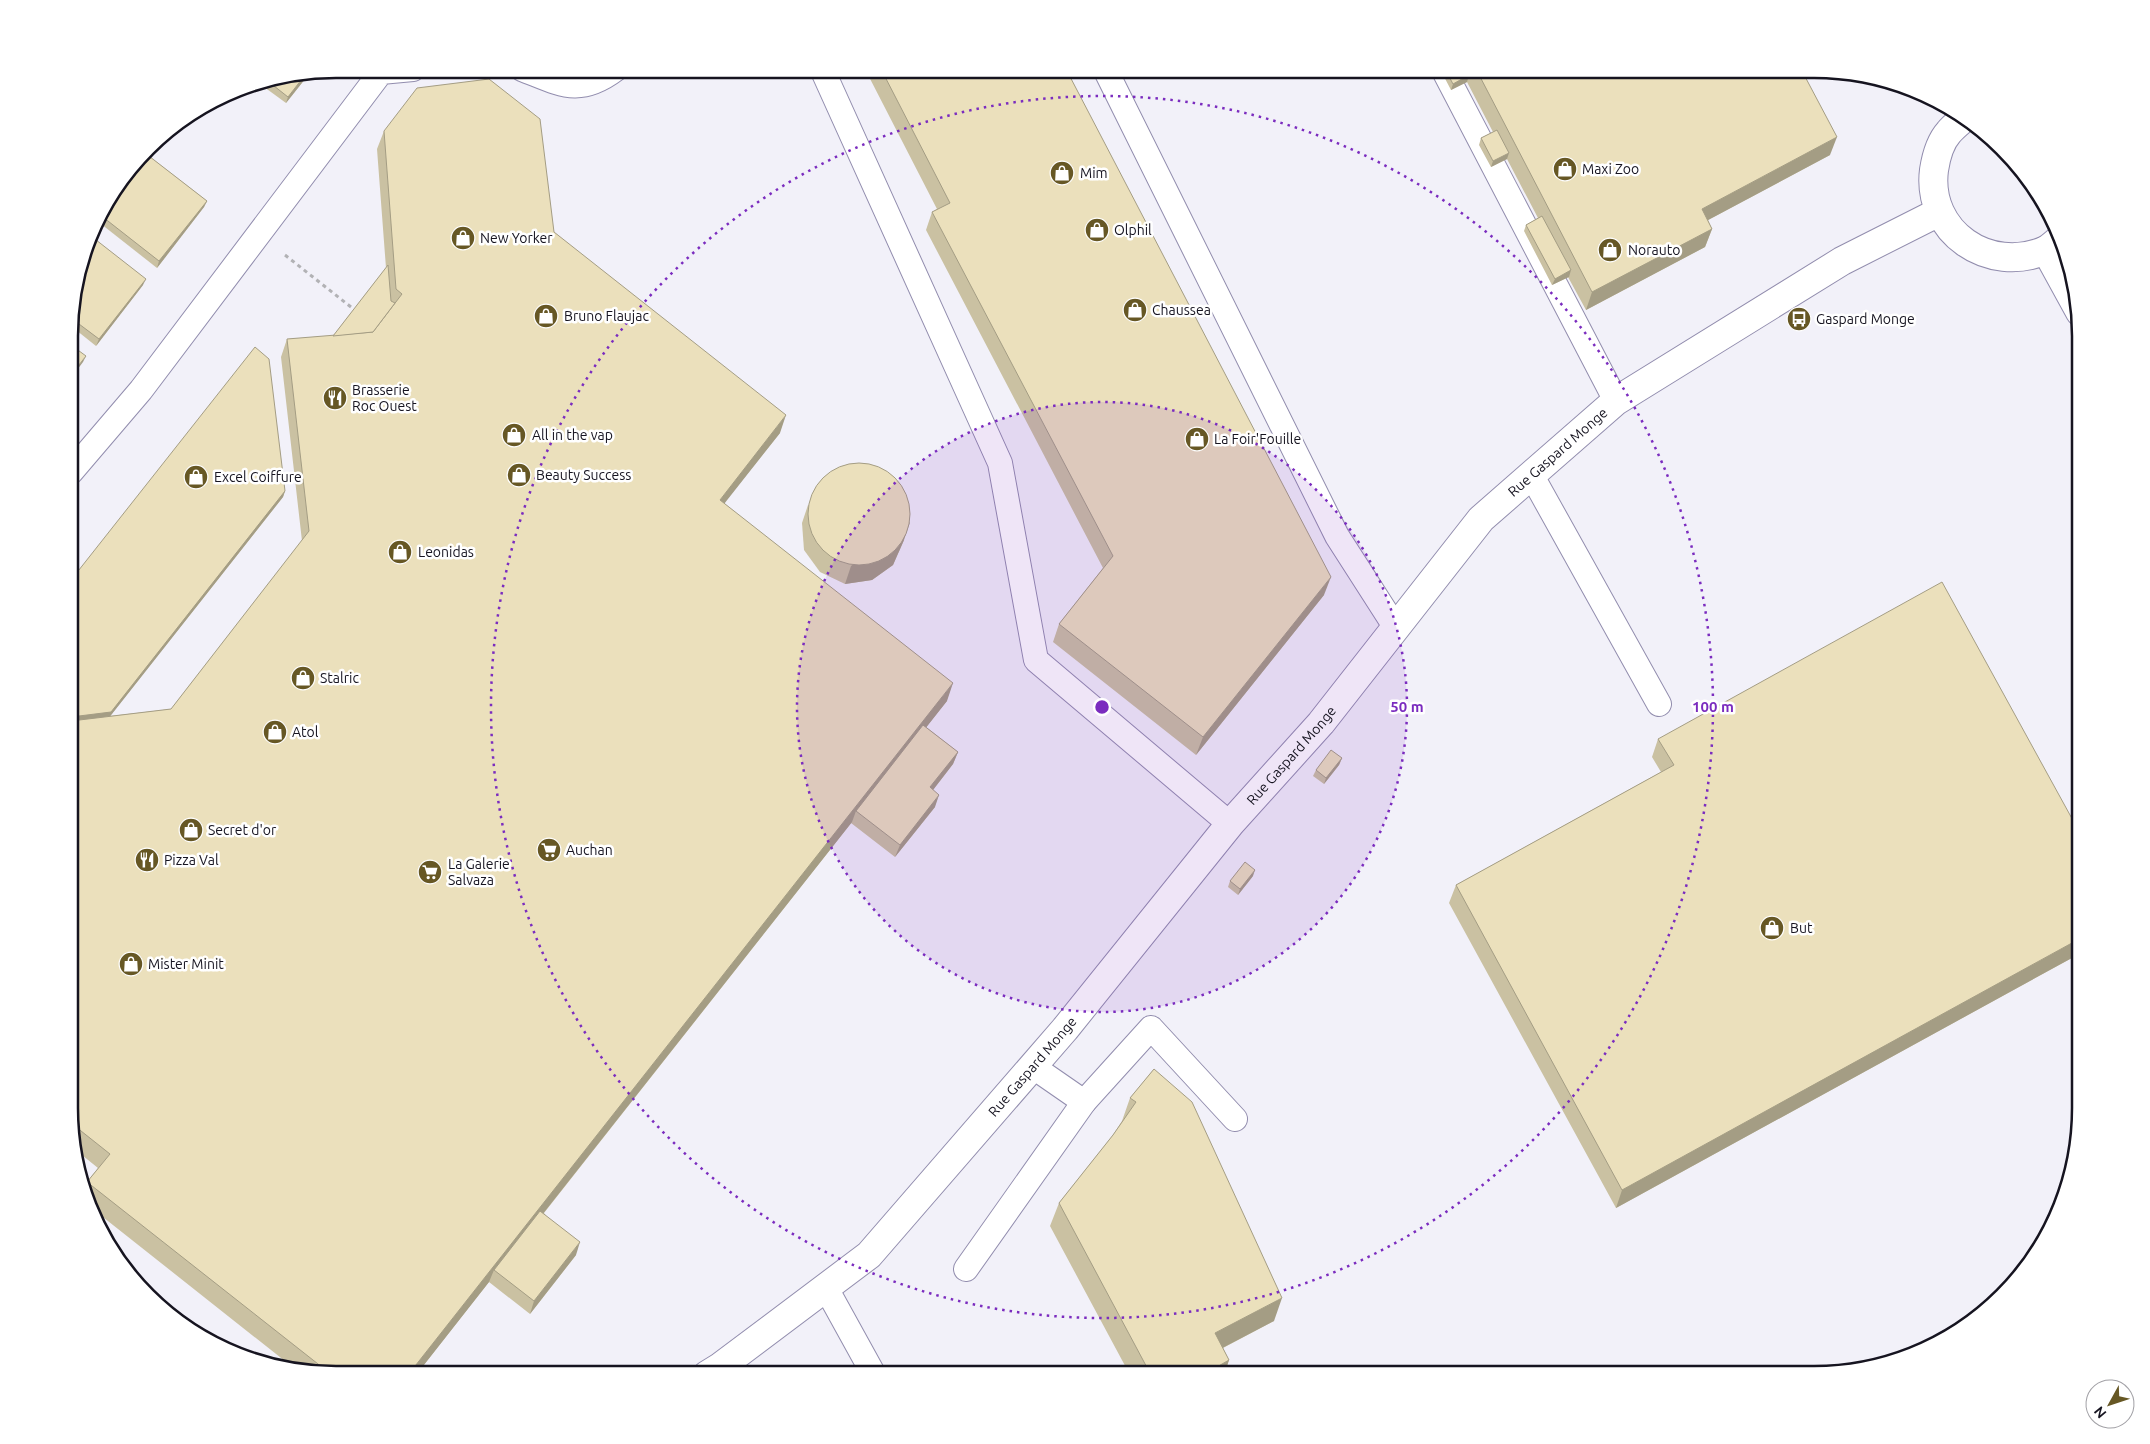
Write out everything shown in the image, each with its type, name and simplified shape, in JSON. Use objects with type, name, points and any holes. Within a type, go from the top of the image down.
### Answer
[{"type":"street","points":[[1960,122],[1949,132],[1936,157],[1932,185],[1939,212],[1958,238],[1985,254],[2016,258],[2053,244],[2066,276]]},
{"type":"street","name":"Rue Gaspard Monge","points":[[719,1366],[869,1254],[1032,1066],[1230,824],[1321,723],[1481,519],[1616,401],[1842,261],[1939,212]]},
{"type":"lane","points":[[78,464],[141,390],[376,78]]},
{"type":"lane","points":[[545,78],[561,84],[583,87],[603,78]]},
{"type":"lane","points":[[826,78],[1000,463],[1036,660],[1230,824]]},
{"type":"lane","points":[[1109,78],[1337,536],[1396,628]]},
{"type":"lane","points":[[1448,78],[1616,401]]},
{"type":"lane","points":[[1532,476],[1659,704]]},
{"type":"lane","points":[[966,1269],[1084,1102],[1151,1028],[1235,1119]]},
{"type":"lane","points":[[1032,1066],[1084,1102]]},
{"type":"lane","points":[[826,1288],[868,1366]]},
{"type":"path","points":[[259,234],[358,313]]},
{"type":"shaded area","points":[[318,78],[1832,78],[1865,82],[1898,91],[1929,104],[1958,121],[1985,141],[2009,165],[2038,206],[2059,252],[2068,285],[2072,318],[2072,1126],[2068,1159],[2059,1192],[2046,1223],[2029,1252],[2009,1279],[1985,1303],[1944,1332],[1898,1353],[1865,1362],[1832,1366],[318,1366],[285,1362],[252,1353],[221,1340],[192,1323],[165,1303],[141,1279],[112,1238],[91,1192],[82,1159],[78,1126],[78,318],[86,269],[104,221],[131,178],[165,141],[206,112],[237,97],[285,82]]},
{"type":"building","points":[[886,78],[1071,78],[1331,577],[1203,737],[1059,624],[1113,556],[932,212],[950,203]]},
{"type":"building","points":[[1450,78],[1464,78],[1453,84]]},
{"type":"building","points":[[1481,78],[1806,78],[1837,137],[1702,209],[1712,229],[1592,292]]},
{"type":"building","points":[[489,79],[540,119],[554,232],[786,415],[720,500],[953,683],[415,1366],[321,1366],[88,1183],[88,1181],[110,1154],[78,1129],[78,1126],[78,720],[171,709],[309,531],[287,339],[373,332],[402,294],[396,289],[384,131],[417,88]]},
{"type":"building","points":[[301,80],[288,97],[273,85]]},
{"type":"building","points":[[1497,130],[1509,153],[1493,161],[1481,138]]},
{"type":"building","points":[[150,156],[207,201],[159,261],[105,219],[121,192]]},
{"type":"building","points":[[1542,216],[1571,270],[1555,279],[1526,225]]},
{"type":"building","points":[[96,240],[146,279],[99,339],[78,323],[82,285]]},
{"type":"building","points":[[388,265],[391,301],[395,303],[373,332],[333,336]]},
{"type":"building","points":[[255,347],[269,359],[285,491],[111,712],[78,716],[78,571]]},
{"type":"building","points":[[78,350],[86,356],[78,366]]},
{"type":"building","points":[[859,463],[878,467],[895,478],[906,495],[910,514],[906,533],[895,550],[878,561],[859,565],[840,561],[823,550],[812,533],[808,514],[812,495],[823,478],[840,467]]},
{"type":"building","name":"But","points":[[1942,582],[2072,819],[2072,943],[1622,1190],[1456,885],[1674,765],[1658,739]]},
{"type":"building","points":[[923,725],[958,752],[930,787],[939,795],[900,845],[856,811]]},
{"type":"building","points":[[1331,750],[1342,758],[1326,778],[1316,770]]},
{"type":"building","points":[[1245,862],[1255,870],[1240,889],[1230,881]]},
{"type":"building","points":[[1154,1069],[1192,1102],[1282,1298],[1215,1333],[1229,1360],[1219,1366],[1146,1366],[1059,1203],[1113,1135],[1136,1102],[1130,1098]]},
{"type":"building","points":[[540,1211],[580,1242],[534,1301],[494,1270]]},
{"type":"place","name":"Maxi Zoo","points":[[1565,169]]},
{"type":"place","name":"Mim","points":[[1062,173]]},
{"type":"place","name":"Olphil","points":[[1097,230]]},
{"type":"place","name":"New Yorker","points":[[463,238]]},
{"type":"place","name":"Norauto","points":[[1610,250]]},
{"type":"place","name":"Chaussea","points":[[1135,310]]},
{"type":"place","name":"Bruno Flaujac","points":[[546,316]]},
{"type":"place","name":"Gaspard Monge","points":[[1799,319]]},
{"type":"place","name":"Brasserie Roc Ouest","points":[[335,398]]},
{"type":"place","name":"All in the vap","points":[[514,435]]},
{"type":"place","name":"La Foir'Fouille","points":[[1197,439]]},
{"type":"place","name":"Beauty Success","points":[[519,475]]},
{"type":"place","name":"Excel Coiffure","points":[[196,477]]},
{"type":"place","name":"Leonidas","points":[[400,552]]},
{"type":"place","name":"Stalric","points":[[303,678]]},
{"type":"place","name":"Atol","points":[[275,732]]},
{"type":"place","name":"Secret d'or","points":[[191,830]]},
{"type":"place","name":"Auchan","points":[[549,850]]},
{"type":"place","name":"Pizza Val","points":[[147,860]]},
{"type":"place","name":"La Galerie Salvaza","points":[[430,872]]},
{"type":"place","name":"But","points":[[1772,928]]},
{"type":"place","name":"Mister Minit","points":[[131,964]]}]
